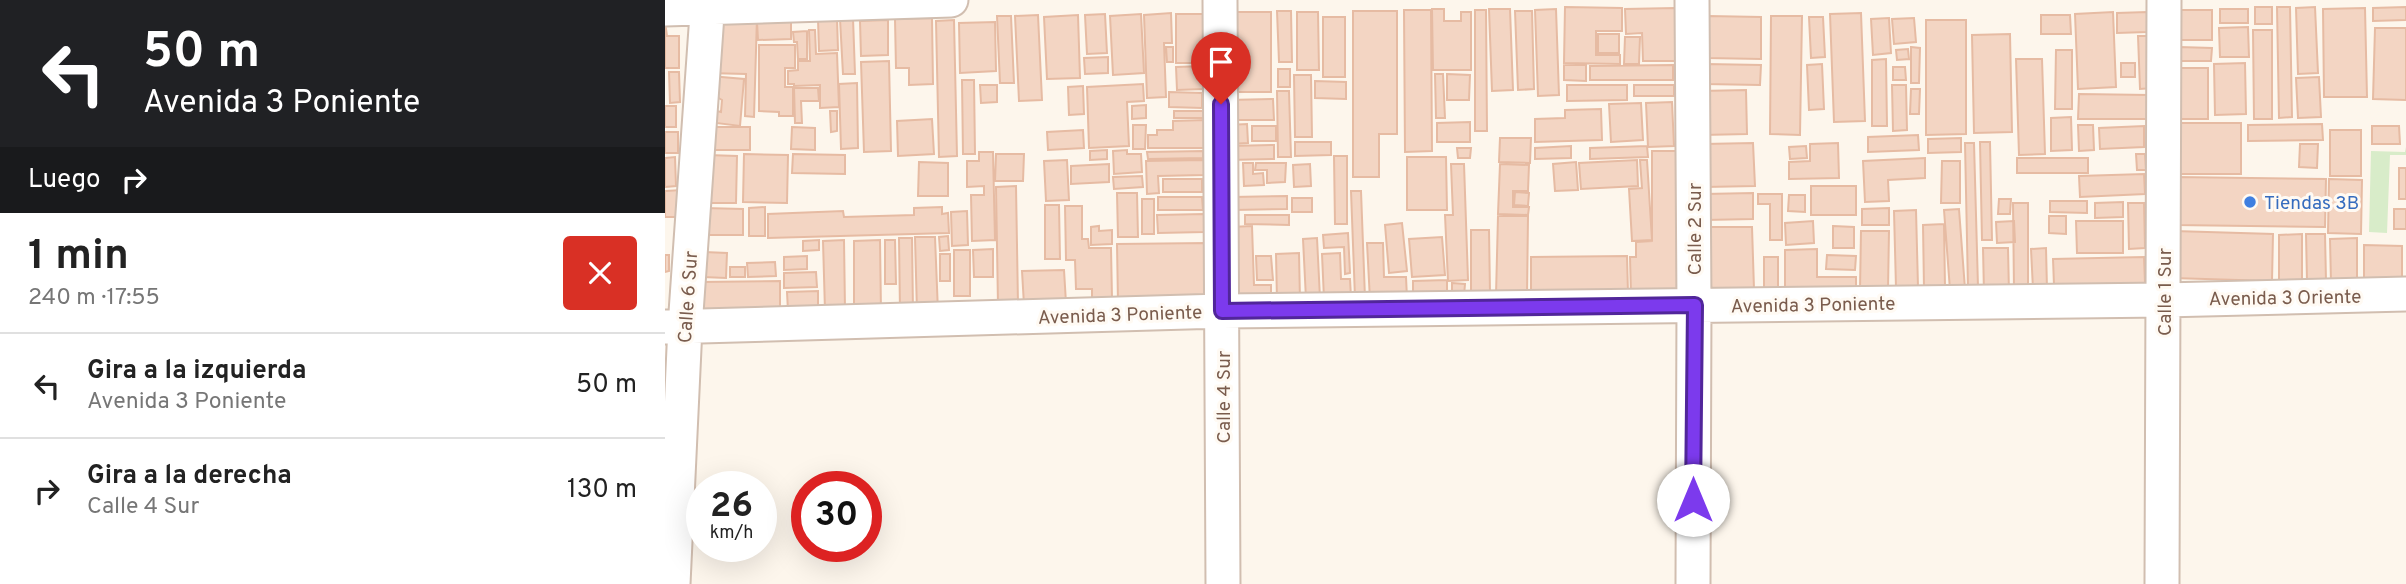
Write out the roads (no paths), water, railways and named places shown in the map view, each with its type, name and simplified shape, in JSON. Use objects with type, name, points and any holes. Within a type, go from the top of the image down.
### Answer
[{"type":"street","points":[[665,9],[708,5],[951,0]]},
{"type":"street","name":"Calle 4 Sur","points":[[1220,0],[1223,584]]},
{"type":"street","name":"Calle 2 Sur","points":[[1692,0],[1695,305],[1693,584]]},
{"type":"street","name":"Calle 1 Sur","points":[[2162,584],[2164,0]]},
{"type":"street","name":"Calle 6 Sur","points":[[673,584],[675,327],[708,5]]},
{"type":"street","name":"Avenida 3 Oriente","points":[[2164,300],[2406,295]]},
{"type":"street","name":"Avenida 3 Poniente","points":[[675,327],[1222,311],[2164,300]]},
{"type":"place","name":"Tiendas 3B","points":[[2250,202]]}]
